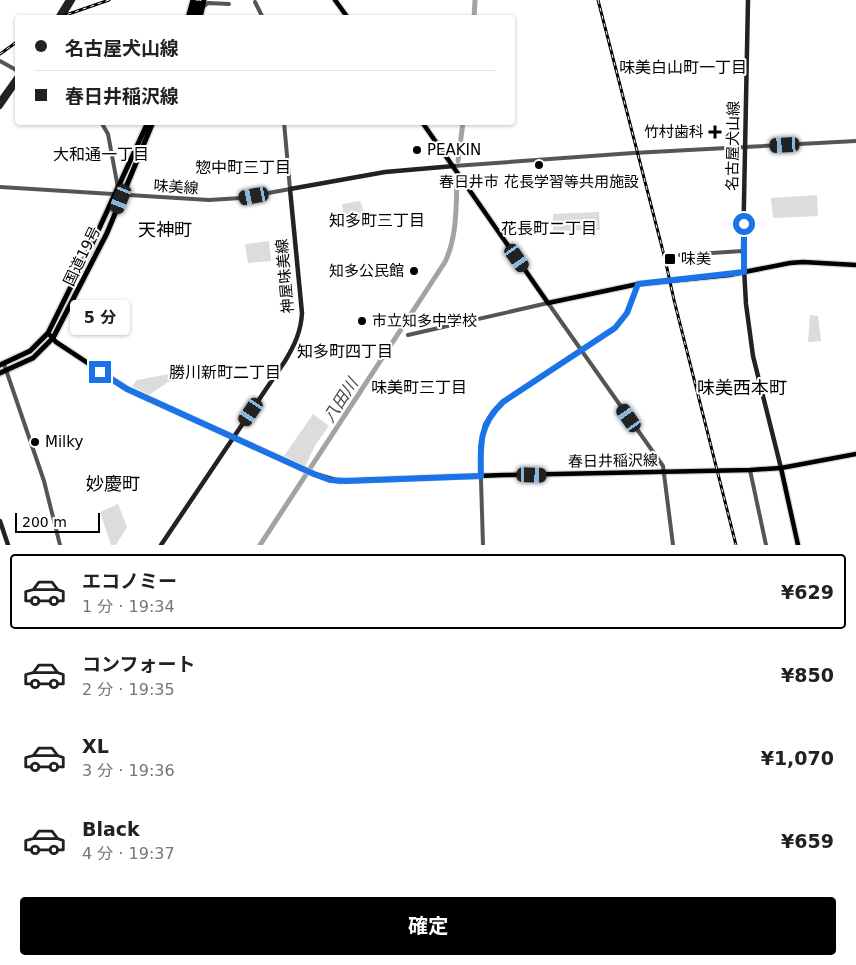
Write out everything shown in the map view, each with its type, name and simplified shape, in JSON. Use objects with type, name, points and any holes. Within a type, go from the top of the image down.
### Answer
[{"type":"highway","points":[[190,15],[199,2]]},
{"type":"highway","points":[[195,15],[199,2]]},
{"type":"highway","points":[[199,2],[200,15]]},
{"type":"highway","name":"国道19号","points":[[2,365],[30,352],[48,333],[116,194],[147,125]]},
{"type":"highway","name":"国道19号","points":[[0,373],[33,358],[53,338],[91,266],[152,125]]},
{"type":"main road","points":[[59,15],[68,0]]},
{"type":"main road","points":[[64,15],[73,0]]},
{"type":"main road","points":[[335,0],[346,15]]},
{"type":"main road","name":"名古屋犬山線","points":[[748,0],[744,272],[750,339],[781,468]]},
{"type":"main road","points":[[0,100],[15,79]]},
{"type":"main road","points":[[0,107],[15,85]]},
{"type":"main road","points":[[424,125],[548,303],[638,284],[744,272],[804,262],[856,265]]},
{"type":"main road","points":[[290,189],[385,172],[454,166]]},
{"type":"main road","name":"神屋味美線","points":[[161,545],[293,348],[301,326],[302,313],[290,189]]},
{"type":"main road","name":"春日井稲沢線","points":[[48,333],[73,354],[127,389],[330,480],[750,470],[781,468],[856,454]]},
{"type":"main road","points":[[781,468],[798,545]]},
{"type":"main road","points":[[0,521],[8,545]]},
{"type":"street","points":[[199,2],[229,4]]},
{"type":"street","points":[[256,2],[262,15]]},
{"type":"street","points":[[0,61],[15,69]]},
{"type":"street","points":[[103,125],[108,134],[118,188],[123,195]]},
{"type":"street","points":[[284,125],[290,189]]},
{"type":"street","points":[[454,166],[633,153],[856,141]]},
{"type":"street","name":"味美線","points":[[0,186],[195,200],[228,200],[290,189]]},
{"type":"street","points":[[680,255],[743,250]]},
{"type":"street","points":[[482,545],[480,448],[486,424],[492,413],[503,402],[615,328],[630,307],[638,284]]},
{"type":"street","points":[[408,335],[548,303],[663,466],[673,545]]},
{"type":"street","points":[[2,365],[6,370],[44,481],[60,545]]},
{"type":"street","points":[[750,470],[766,545]]},
{"type":"shaded area","points":[[817,195],[818,216],[773,218],[771,198]]},
{"type":"shaded area","points":[[360,201],[368,217],[367,219],[345,223],[342,204]]},
{"type":"shaded area","points":[[599,212],[600,230],[553,231],[553,214]]},
{"type":"shaded area","points":[[269,241],[271,261],[248,263],[245,244]]},
{"type":"shaded area","points":[[810,315],[818,316],[821,341],[808,342]]},
{"type":"shaded area","points":[[169,374],[174,376],[174,378],[149,395],[132,386],[137,380]]},
{"type":"shaded area","points":[[313,414],[329,426],[316,444],[305,466],[284,456]]},
{"type":"shaded area","points":[[118,504],[127,527],[116,545],[111,545],[100,512]]},
{"type":"waterway","name":"八田川","points":[[474,15],[475,0]]},
{"type":"waterway","name":"八田川","points":[[458,161],[463,125]]},
{"type":"waterway","name":"八田川","points":[[260,545],[445,262],[454,232],[457,180]]},
{"type":"railway","points":[[66,15],[109,0]]},
{"type":"railway","points":[[598,0],[736,545]]},
{"type":"railway","points":[[0,54],[15,43]]},
{"type":"place","name":"竹村歯科","points":[[715,132]]},
{"type":"place","name":"PEAKIN","points":[[417,150]]},
{"type":"place","name":"春日井市 花長学習等共用施設","points":[[539,165]]},
{"type":"place","name":"味美","points":[[670,259]]},
{"type":"place","name":"知多公民館","points":[[414,271]]},
{"type":"place","name":"市立知多中学校","points":[[362,321]]},
{"type":"place","name":"Milky","points":[[35,442]]},
{"type":"district","name":"味美白山町一丁目","points":[[683,67]]},
{"type":"district","name":"大和通一丁目","points":[[101,154]]},
{"type":"district","name":"惣中町三丁目","points":[[243,167]]},
{"type":"district","name":"知多町三丁目","points":[[377,220]]},
{"type":"district","name":"花長町二丁目","points":[[549,228]]},
{"type":"district","name":"天神町","points":[[165,230]]},
{"type":"district","name":"知多町四丁目","points":[[345,351]]},
{"type":"district","name":"勝川新町二丁目","points":[[225,372]]},
{"type":"district","name":"味美町三丁目","points":[[419,387]]},
{"type":"district","name":"味美西本町","points":[[742,388]]},
{"type":"district","name":"妙慶町","points":[[113,484]]},
{"type":"route","points":[[100,372],[127,389],[330,480],[360,481],[481,476],[480,448],[482,436],[492,413],[503,402],[615,328],[627,313],[638,284],[744,272],[744,224]]}]
